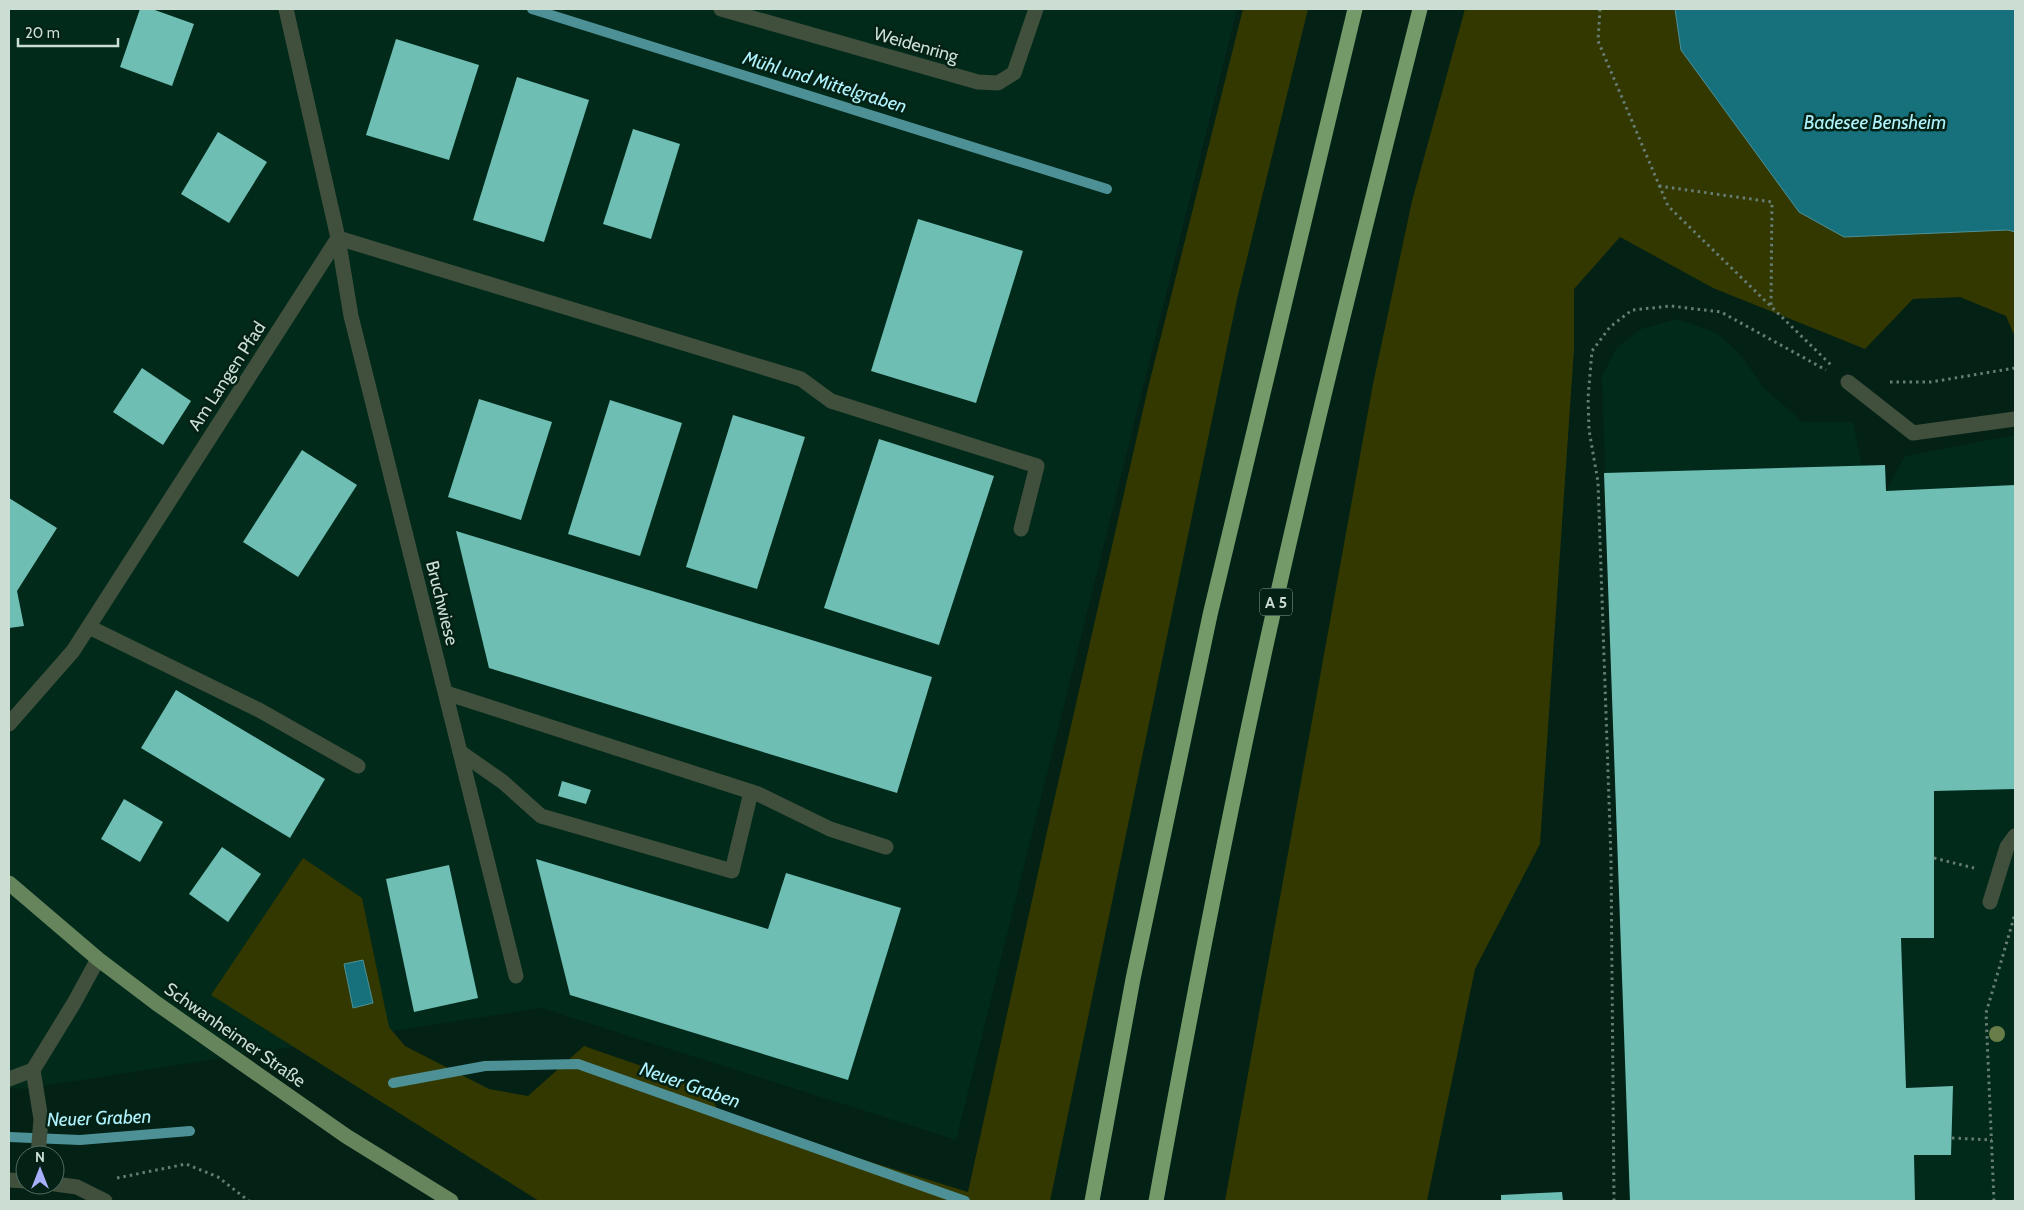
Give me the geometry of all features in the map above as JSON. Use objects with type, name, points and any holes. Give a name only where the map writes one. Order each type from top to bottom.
[{"type":"highway","points":[[1092,1201],[1133,979],[1210,615],[1355,9]]},
{"type":"highway","name":"A 5","points":[[1156,1201],[1194,989],[1267,641],[1336,342],[1420,9]]},
{"type":"main road","name":"Schwanheimer Straße","points":[[9,883],[98,959],[156,1003],[346,1136],[451,1201]]},
{"type":"street","points":[[286,9],[338,238],[802,379],[831,401],[1037,466],[1021,529]]},
{"type":"street","name":"Weidenring","points":[[721,9],[742,12],[978,82],[998,84],[1014,74],[1036,9]]},
{"type":"street","name":"Am Langen Pfad","points":[[9,724],[73,651],[338,238]]},
{"type":"street","name":"Bruchwiese","points":[[338,238],[351,316],[516,976]]},
{"type":"street","points":[[1848,382],[1913,433],[2015,419]]},
{"type":"street","points":[[89,627],[259,710],[358,766]]},
{"type":"street","points":[[446,693],[751,792],[830,829],[886,847]]},
{"type":"street","points":[[460,752],[503,782],[541,816],[732,871],[751,792]]},
{"type":"street","points":[[1990,902],[2007,847],[2015,836]]},
{"type":"street","points":[[9,1079],[33,1070],[74,1003],[98,959]]},
{"type":"street","points":[[33,1070],[40,1119],[39,1145]]},
{"type":"street","points":[[65,1185],[76,1187],[106,1201]]},
{"type":"path","points":[[1600,9],[1598,41],[1668,206],[1848,382]]},
{"type":"path","points":[[1659,186],[1772,202],[1771,307]]},
{"type":"path","points":[[1614,1201],[1611,859],[1598,482],[1589,430],[1588,398],[1592,351],[1610,327],[1632,310],[1671,306],[1721,312],[1848,382],[1930,382],[2015,368]]},
{"type":"path","points":[[1994,1201],[1986,1013],[2015,914]]},
{"type":"path","points":[[1952,1138],[1992,1140]]},
{"type":"path","points":[[76,1187],[186,1164],[218,1177],[249,1201]]},
{"type":"shaded area","points":[[9,9],[1237,9],[956,1140],[541,1008],[24,1089],[9,1088]]},
{"type":"shaded area","points":[[1243,9],[1308,9],[1237,299],[1050,1201],[539,1201],[211,995],[303,858],[362,898],[389,1027],[405,1046],[489,1089],[528,1096],[584,1046],[705,1088],[722,1116],[968,1192],[1050,818],[1148,388]]},
{"type":"shaded area","points":[[1465,9],[1675,9],[1681,50],[2008,230],[2015,232],[2015,337],[2006,316],[1960,297],[1913,299],[1865,349],[1713,288],[1620,237],[1574,289],[1574,349],[1540,844],[1475,969],[1427,1201],[1225,1201],[1373,384],[1412,201]]},
{"type":"shaded area","points":[[1677,319],[1717,333],[1740,354],[1763,387],[1803,422],[1853,422],[1862,466],[1886,490],[1905,456],[2015,435],[2015,1201],[1629,1201],[1602,376],[1617,347],[1641,329]]},
{"type":"water","name":"Badesee Bensheim","points":[[1675,9],[2015,9],[2015,232],[2008,230],[1844,237],[1799,212],[1681,50]]},
{"type":"water","points":[[363,960],[373,1003],[353,1008],[344,964]]},
{"type":"building","points":[[140,9],[152,9],[194,24],[172,86],[120,67]]},
{"type":"building","points":[[396,39],[479,65],[449,160],[366,135]]},
{"type":"building","points":[[517,77],[589,100],[544,242],[473,220]]},
{"type":"building","points":[[633,129],[680,144],[651,239],[603,224]]},
{"type":"building","points":[[218,132],[267,162],[229,223],[181,194]]},
{"type":"building","points":[[918,219],[1023,251],[976,403],[871,371]]},
{"type":"building","points":[[142,368],[191,401],[163,445],[113,412]]},
{"type":"building","points":[[479,399],[552,422],[521,520],[448,497]]},
{"type":"building","points":[[610,400],[682,423],[640,556],[568,534]]},
{"type":"building","points":[[733,415],[805,437],[757,589],[686,567]]},
{"type":"building","points":[[879,439],[994,476],[939,645],[824,608]]},
{"type":"building","points":[[302,450],[357,485],[298,577],[243,542]]},
{"type":"building","points":[[1885,465],[1886,491],[2015,485],[2015,789],[1934,791],[1934,938],[1901,938],[1906,1088],[1953,1086],[1951,1155],[1914,1155],[1915,1201],[1630,1201],[1604,473]]},
{"type":"building","points":[[9,498],[57,528],[17,591],[24,626],[9,628]]},
{"type":"building","points":[[456,531],[932,677],[897,793],[489,668]]},
{"type":"building","points":[[176,690],[325,779],[290,838],[141,748]]},
{"type":"building","points":[[562,781],[591,790],[586,804],[558,796]]},
{"type":"building","points":[[124,799],[163,822],[140,862],[101,839]]},
{"type":"building","points":[[222,847],[261,874],[228,922],[189,894]]},
{"type":"building","points":[[536,859],[768,929],[786,873],[901,908],[848,1080],[570,995]]},
{"type":"building","points":[[449,865],[478,998],[414,1012],[386,879]]},
{"type":"building","points":[[1562,1192],[1563,1201],[1501,1201],[1501,1195]]},
{"type":"waterway","name":"Mühl und Mittelgraben","points":[[532,9],[1107,189]]},
{"type":"waterway","name":"Neuer Graben","points":[[393,1083],[485,1066],[578,1064],[965,1201]]},
{"type":"waterway","name":"Neuer Graben","points":[[9,1137],[80,1140],[190,1131]]}]
